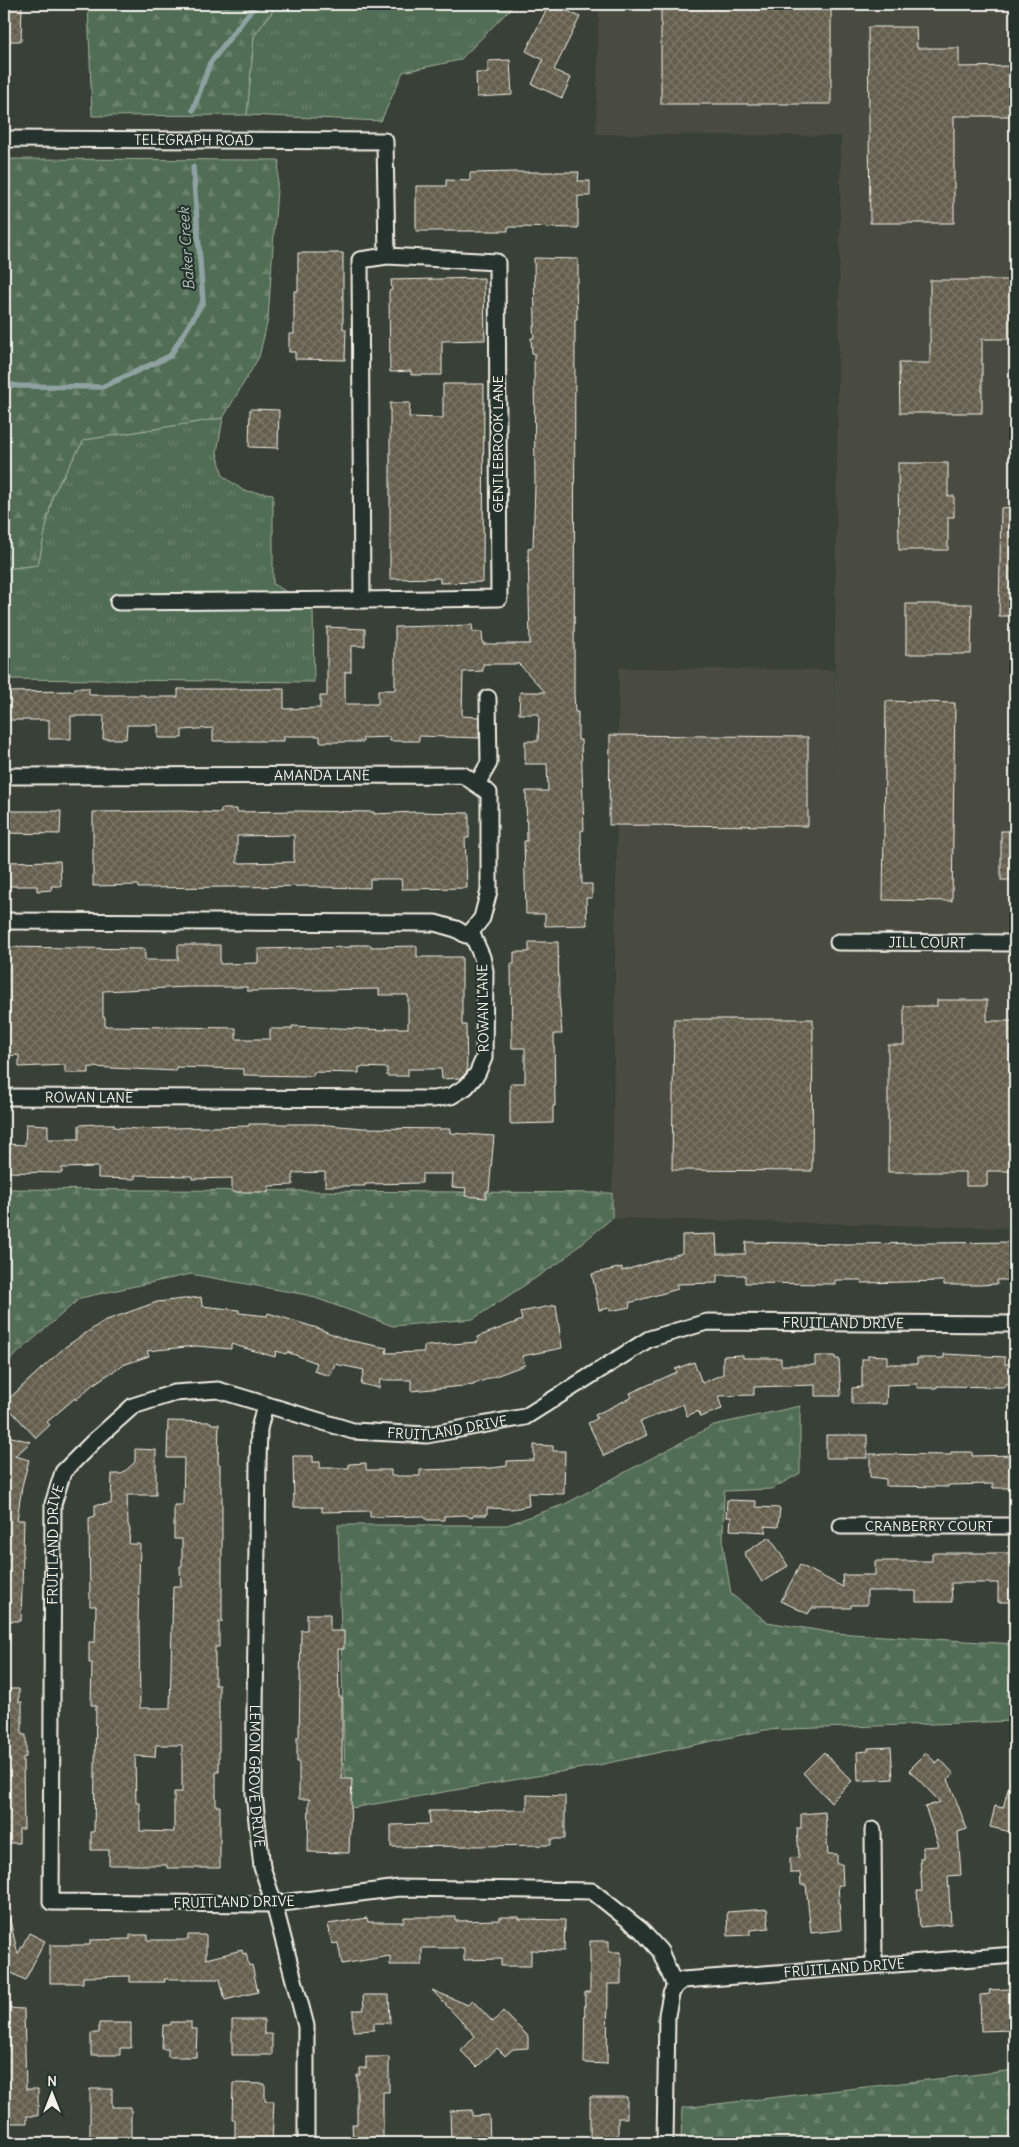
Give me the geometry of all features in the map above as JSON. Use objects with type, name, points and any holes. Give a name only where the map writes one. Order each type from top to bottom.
[{"type":"street","name":"TELEGRAPH ROAD","points":[[4,139],[385,141],[387,256]]},
{"type":"street","name":"GENTLEBROOK LANE","points":[[118,602],[362,600],[499,598],[497,262],[387,256],[360,260],[362,600]]},
{"type":"street","points":[[4,921],[436,923],[451,927],[466,935],[471,932],[482,918],[489,891],[489,793],[477,784],[489,763],[488,698]]},
{"type":"street","name":"AMANDA LANE","points":[[4,776],[463,775],[477,784]]},
{"type":"street","name":"ROWAN LANE","points":[[4,1097],[434,1099],[451,1096],[466,1087],[477,1074],[484,1058],[485,971],[482,957],[471,932]]},
{"type":"street","name":"JILL COURT","points":[[838,942],[1015,943]]},
{"type":"street","name":"FRUITLAND DRIVE","points":[[1015,1324],[707,1322],[649,1339],[525,1417],[427,1435],[353,1431],[218,1390],[174,1393],[133,1406],[63,1472],[53,1504],[51,1902],[274,1904],[399,1888],[592,1891],[641,1930],[660,1951],[675,1986],[682,1980],[689,1978],[1015,1955]]},
{"type":"street","name":"LEMON GROVE DRIVE","points":[[265,1405],[259,1429],[258,1461],[254,1794],[262,1867],[274,1904],[306,2026],[306,2143]]},
{"type":"street","name":"CRANBERRY COURT","points":[[841,1526],[1015,1526]]},
{"type":"street","points":[[873,1830],[874,1965]]},
{"type":"street","points":[[665,2143],[667,2015],[671,1994],[675,1986]]},
{"type":"shaded area","points":[[599,4],[1015,4],[1015,1228],[612,1218],[619,668],[834,670],[833,807],[841,136],[596,134]]},
{"type":"green space","points":[[88,4],[278,4],[254,36],[247,115],[92,116]]},
{"type":"green space","points":[[278,4],[515,4],[460,60],[403,72],[381,121],[247,115],[254,36]]},
{"type":"green space","points":[[4,159],[279,160],[268,319],[259,357],[223,418],[84,440],[53,494],[38,565],[4,569]]},
{"type":"green space","points":[[223,418],[217,452],[223,476],[244,491],[273,494],[273,584],[313,607],[314,682],[4,679],[4,569],[38,565],[53,494],[84,440]]},
{"type":"green space","points":[[4,1189],[612,1193],[612,1218],[560,1262],[473,1319],[393,1326],[307,1295],[191,1274],[80,1298],[4,1365]]},
{"type":"green space","points":[[800,1406],[800,1473],[772,1489],[724,1491],[723,1545],[731,1594],[767,1622],[835,1633],[1015,1644],[1015,1721],[765,1730],[594,1766],[346,1809],[338,1525],[507,1525],[565,1504],[714,1425]]},
{"type":"green space","points":[[1015,2070],[1015,2143],[681,2143],[682,2108]]},
{"type":"building","points":[[4,4],[22,4],[21,41],[4,41]]},
{"type":"building","points":[[549,4],[553,4],[580,17],[554,70],[571,78],[562,98],[532,84],[543,60],[526,51]]},
{"type":"building","points":[[661,4],[831,4],[831,104],[661,104]]},
{"type":"building","points":[[868,27],[916,27],[917,48],[959,48],[959,67],[1015,66],[1015,116],[954,116],[954,223],[870,223]]},
{"type":"building","points":[[510,60],[512,95],[477,97],[476,73],[488,73],[488,61]]},
{"type":"building","points":[[579,172],[578,181],[590,181],[590,196],[578,196],[578,228],[508,227],[508,231],[416,231],[416,186],[446,186],[446,180],[470,181],[470,173]]},
{"type":"building","points":[[298,253],[343,253],[343,329],[346,329],[345,360],[295,359],[295,352],[289,352],[289,334],[294,334],[294,291],[298,291]]},
{"type":"building","points":[[534,258],[578,259],[578,282],[576,282],[577,319],[575,319],[574,693],[575,712],[578,712],[578,740],[581,740],[584,830],[581,831],[582,884],[592,884],[592,898],[586,898],[587,925],[545,926],[545,914],[526,914],[524,841],[527,841],[526,791],[548,791],[547,764],[525,764],[525,741],[538,741],[539,714],[519,714],[520,692],[545,692],[519,664],[483,664],[483,671],[463,672],[462,716],[479,717],[479,738],[419,736],[419,741],[390,741],[390,737],[363,738],[363,742],[320,742],[320,736],[284,736],[284,741],[213,741],[213,728],[182,730],[182,738],[158,738],[158,725],[127,725],[126,739],[103,739],[104,716],[71,716],[71,739],[49,739],[49,720],[4,720],[4,692],[75,691],[75,688],[89,688],[89,695],[145,695],[145,697],[178,697],[178,689],[284,689],[284,709],[320,708],[320,696],[327,696],[327,627],[365,629],[365,646],[351,646],[351,672],[345,672],[345,704],[378,704],[378,690],[395,690],[395,627],[472,625],[473,632],[482,632],[483,644],[530,644],[528,548],[533,547],[535,485],[534,353],[532,353],[531,338],[534,338],[533,326],[535,326]]},
{"type":"building","points":[[484,278],[485,340],[442,341],[442,375],[411,375],[411,371],[390,372],[389,291],[392,290],[391,280]]},
{"type":"building","points":[[930,280],[1015,280],[1015,339],[982,339],[982,413],[900,413],[899,363],[930,363]]},
{"type":"building","points":[[443,384],[484,384],[483,582],[440,583],[440,578],[390,579],[390,403],[410,403],[409,417],[443,418]]},
{"type":"building","points":[[250,409],[279,410],[278,448],[249,447]]},
{"type":"building","points":[[898,463],[948,463],[948,496],[954,496],[954,517],[948,517],[948,550],[899,550]]},
{"type":"building","points":[[1015,507],[1015,616],[999,616],[1001,508]]},
{"type":"building","points":[[906,604],[972,604],[971,654],[906,654]]},
{"type":"building","points":[[886,701],[955,703],[952,901],[883,900]]},
{"type":"building","points":[[610,735],[808,737],[808,826],[609,825]]},
{"type":"building","points":[[221,809],[237,809],[237,812],[469,813],[469,838],[465,838],[467,888],[402,889],[401,879],[370,879],[370,888],[319,886],[138,888],[138,885],[93,886],[93,812],[181,811],[221,813]],"holes":[[[294,835],[294,862],[237,863],[237,836]]]},
{"type":"building","points":[[4,811],[61,811],[60,834],[4,833]]},
{"type":"building","points":[[1001,831],[1015,831],[1015,880],[1001,880]]},
{"type":"building","points":[[60,861],[61,886],[51,886],[52,890],[37,891],[37,886],[4,886],[4,862]]},
{"type":"building","points":[[529,942],[558,942],[562,1034],[554,1034],[555,1106],[553,1106],[553,1123],[510,1124],[511,1083],[525,1083],[525,1048],[512,1048],[511,964],[514,964],[514,952],[529,952]]},
{"type":"building","points":[[178,945],[220,945],[220,964],[258,963],[258,949],[351,947],[351,945],[371,945],[371,947],[417,946],[417,957],[462,957],[462,1025],[466,1025],[467,1072],[461,1078],[442,1079],[441,1069],[408,1069],[408,1076],[387,1076],[387,1068],[359,1067],[359,1073],[314,1072],[313,1076],[244,1075],[244,1069],[176,1067],[176,1071],[89,1067],[89,1073],[65,1073],[65,1065],[19,1067],[19,1055],[4,1056],[4,947],[145,949],[145,960],[178,960]],"holes":[[[188,987],[247,987],[247,991],[379,989],[379,995],[408,995],[408,1028],[386,1028],[386,1030],[292,1026],[292,1029],[270,1029],[270,1039],[236,1039],[236,1028],[105,1026],[103,991]]]},
{"type":"building","points":[[937,1000],[987,1000],[987,1021],[1015,1021],[1015,1171],[987,1171],[987,1186],[966,1186],[966,1172],[888,1172],[888,1045],[904,1045],[904,1006],[937,1006]]},
{"type":"building","points":[[674,1019],[813,1019],[812,1171],[672,1170]]},
{"type":"building","points":[[26,1124],[48,1125],[48,1139],[79,1139],[79,1125],[100,1124],[114,1124],[114,1127],[136,1129],[249,1126],[249,1124],[316,1124],[363,1128],[450,1129],[450,1133],[494,1136],[489,1191],[486,1191],[486,1198],[465,1196],[466,1188],[452,1187],[453,1174],[422,1174],[422,1183],[325,1186],[325,1172],[293,1173],[293,1185],[269,1186],[269,1192],[232,1192],[232,1178],[192,1179],[192,1176],[135,1175],[135,1179],[98,1178],[98,1167],[62,1168],[62,1173],[6,1172],[7,1144],[25,1145]]},
{"type":"building","points":[[716,1234],[717,1254],[745,1254],[746,1242],[846,1244],[1015,1242],[1015,1280],[997,1280],[997,1284],[980,1285],[944,1285],[944,1281],[862,1283],[862,1280],[835,1280],[835,1284],[745,1283],[745,1275],[717,1275],[717,1283],[676,1284],[678,1289],[629,1303],[630,1307],[610,1311],[610,1308],[599,1310],[592,1274],[622,1267],[622,1271],[682,1253],[682,1235]]},
{"type":"building","points":[[201,1297],[202,1306],[239,1310],[239,1313],[267,1316],[268,1313],[317,1328],[347,1340],[387,1348],[386,1353],[424,1352],[424,1346],[478,1342],[477,1337],[522,1320],[520,1312],[556,1305],[562,1348],[522,1356],[525,1365],[474,1385],[411,1391],[411,1380],[380,1380],[379,1388],[361,1384],[364,1370],[335,1364],[330,1376],[314,1371],[317,1363],[287,1352],[286,1354],[276,1351],[275,1357],[231,1344],[231,1349],[196,1346],[147,1351],[149,1356],[123,1365],[92,1385],[76,1400],[75,1398],[47,1422],[50,1425],[36,1438],[4,1403],[65,1347],[104,1321],[157,1302]]},
{"type":"building","points":[[944,1354],[1005,1357],[1005,1364],[1015,1364],[1015,1384],[1005,1384],[1005,1387],[937,1386],[937,1388],[917,1388],[917,1384],[887,1385],[886,1404],[852,1404],[852,1388],[862,1387],[862,1359],[868,1359],[868,1355],[887,1356],[887,1364],[917,1364],[917,1358],[944,1358]]},
{"type":"building","points":[[743,1355],[743,1358],[781,1358],[781,1365],[815,1365],[815,1356],[835,1356],[835,1359],[839,1359],[841,1396],[815,1396],[815,1385],[754,1387],[754,1395],[718,1396],[722,1409],[700,1417],[698,1411],[687,1416],[683,1404],[640,1422],[647,1435],[604,1456],[588,1423],[597,1419],[595,1415],[632,1397],[630,1393],[677,1372],[675,1369],[694,1362],[702,1383],[723,1374],[723,1356]]},
{"type":"building","points":[[168,1421],[211,1422],[211,1424],[219,1424],[218,1464],[220,1464],[220,1486],[222,1486],[222,1622],[219,1622],[219,1647],[215,1647],[215,1685],[219,1685],[219,1772],[216,1772],[216,1806],[220,1806],[220,1868],[167,1868],[167,1865],[109,1865],[109,1850],[91,1850],[91,1832],[94,1832],[96,1705],[91,1705],[92,1663],[89,1663],[89,1642],[95,1642],[96,1606],[90,1606],[89,1518],[95,1516],[95,1505],[111,1504],[112,1474],[122,1474],[135,1462],[135,1449],[156,1450],[156,1495],[127,1495],[130,1530],[129,1544],[140,1544],[138,1621],[140,1708],[170,1708],[173,1586],[181,1586],[180,1566],[182,1566],[182,1539],[174,1539],[174,1505],[183,1505],[184,1458],[167,1458]],"holes":[[[156,1745],[182,1745],[182,1792],[174,1792],[174,1832],[140,1831],[140,1803],[136,1803],[135,1756],[155,1757]]]},
{"type":"building","points":[[4,1435],[31,1442],[15,1456],[29,1460],[22,1486],[17,1520],[24,1520],[21,1621],[4,1621]]},
{"type":"building","points":[[826,1435],[867,1435],[867,1458],[826,1458]]},
{"type":"building","points":[[534,1445],[553,1446],[553,1451],[565,1451],[564,1494],[528,1493],[529,1506],[512,1509],[487,1508],[487,1515],[474,1515],[471,1518],[466,1515],[444,1516],[444,1520],[427,1520],[423,1516],[370,1517],[370,1511],[322,1512],[322,1507],[294,1507],[293,1456],[313,1456],[313,1462],[320,1462],[320,1468],[349,1468],[349,1464],[366,1463],[366,1470],[391,1470],[391,1476],[420,1476],[420,1470],[492,1468],[507,1466],[507,1461],[534,1460]]},
{"type":"building","points":[[951,1452],[972,1452],[972,1456],[1015,1455],[1015,1483],[1012,1483],[1012,1488],[993,1488],[993,1484],[948,1485],[948,1487],[886,1486],[886,1479],[870,1477],[870,1454],[951,1455]]},
{"type":"building","points":[[727,1500],[756,1501],[756,1507],[780,1508],[778,1527],[764,1526],[767,1532],[730,1530],[731,1517],[726,1517]]},
{"type":"building","points":[[770,1537],[788,1566],[762,1582],[744,1553]]},
{"type":"building","points":[[932,1553],[1015,1553],[1015,1602],[998,1602],[998,1583],[951,1583],[952,1602],[916,1602],[916,1591],[867,1591],[867,1605],[851,1605],[851,1608],[812,1608],[808,1614],[781,1601],[800,1565],[843,1587],[842,1575],[875,1575],[875,1561],[932,1561]]},
{"type":"building","points":[[307,1614],[330,1614],[330,1631],[344,1631],[344,1649],[338,1649],[339,1697],[342,1697],[342,1779],[352,1779],[349,1853],[308,1852],[309,1799],[299,1799],[299,1762],[297,1762],[301,1630],[307,1630]]},
{"type":"building","points":[[4,1689],[19,1689],[19,1702],[22,1702],[22,1735],[26,1735],[26,1757],[23,1758],[24,1829],[19,1829],[19,1843],[4,1843]]},
{"type":"building","points":[[891,1747],[893,1779],[858,1781],[857,1752],[868,1751],[868,1748]]},
{"type":"building","points":[[824,1752],[852,1781],[831,1802],[803,1773]]},
{"type":"building","points":[[926,1753],[936,1763],[940,1759],[954,1774],[948,1779],[967,1829],[958,1832],[961,1875],[948,1876],[951,1924],[920,1927],[917,1891],[922,1891],[920,1858],[923,1858],[923,1847],[939,1846],[925,1807],[940,1802],[909,1770]]},
{"type":"building","points":[[1010,1782],[1015,1782],[1015,1833],[990,1827],[995,1806],[1003,1808]]},
{"type":"building","points":[[527,1795],[565,1796],[565,1839],[551,1839],[551,1845],[391,1847],[391,1825],[430,1824],[429,1811],[527,1810]]},
{"type":"building","points":[[825,1812],[828,1854],[837,1854],[837,1864],[842,1864],[843,1885],[838,1885],[841,1930],[811,1933],[806,1885],[801,1885],[800,1873],[790,1873],[790,1858],[799,1857],[797,1828],[801,1828],[801,1814]]},
{"type":"building","points":[[767,1909],[769,1928],[750,1930],[750,1935],[728,1936],[727,1912]]},
{"type":"building","points":[[9,1917],[18,1954],[29,1933],[45,1941],[25,1980],[4,1969],[4,1918]]},
{"type":"building","points":[[404,1917],[455,1917],[455,1921],[500,1920],[500,1917],[565,1920],[564,1951],[531,1950],[531,1966],[501,1966],[501,1959],[464,1960],[464,1948],[422,1948],[422,1965],[390,1965],[390,1956],[342,1964],[338,1943],[332,1944],[328,1924],[367,1918],[368,1922],[404,1922]]},
{"type":"building","points":[[130,1935],[148,1935],[148,1940],[188,1940],[188,1935],[206,1935],[206,1959],[242,1950],[243,1954],[246,1953],[249,1966],[252,1965],[258,1992],[225,2000],[220,1979],[164,1979],[165,1982],[130,1982],[130,1976],[83,1977],[83,1983],[50,1983],[50,1945],[90,1945],[90,1940],[130,1939]]},
{"type":"building","points":[[590,1941],[609,1941],[609,1952],[621,1952],[621,1984],[608,1984],[607,2064],[584,2063],[585,1992],[590,1992]]},
{"type":"building","points":[[1010,1989],[1011,2030],[981,2031],[980,1995],[990,1994],[989,1990]]},
{"type":"building","points":[[432,1990],[468,2005],[473,2001],[493,2022],[503,2011],[528,2036],[528,2048],[513,2049],[505,2056],[497,2048],[477,2067],[461,2051],[475,2036]]},
{"type":"building","points":[[363,1995],[389,1995],[390,2023],[374,2023],[374,2030],[353,2031],[353,2010],[364,2010]]},
{"type":"building","points":[[4,2008],[24,2009],[26,2089],[38,2089],[38,2116],[27,2116],[27,2123],[4,2123]]},
{"type":"building","points":[[232,2020],[264,2020],[264,2034],[272,2034],[272,2055],[232,2055]]},
{"type":"building","points":[[171,2022],[191,2022],[191,2029],[197,2029],[196,2057],[168,2057],[168,2049],[162,2049],[163,2025],[171,2025]]},
{"type":"building","points":[[99,2023],[131,2023],[131,2048],[120,2048],[120,2055],[91,2055],[91,2033],[99,2033]]},
{"type":"building","points":[[366,2057],[389,2057],[389,2092],[383,2092],[383,2143],[353,2143],[352,2124],[357,2124],[357,2075],[360,2075],[360,2068],[366,2068]]},
{"type":"building","points":[[233,2083],[265,2084],[265,2101],[274,2101],[272,2143],[235,2143],[235,2120],[232,2120]]},
{"type":"building","points":[[90,2089],[112,2089],[112,2107],[131,2107],[131,2142],[90,2142]]},
{"type":"building","points":[[590,2097],[627,2097],[627,2118],[618,2118],[618,2143],[590,2143]]},
{"type":"building","points":[[472,2110],[472,2116],[489,2115],[490,2143],[451,2143],[450,2111]]},
{"type":"waterway","name":"Baker Creek","points":[[193,110],[210,63],[256,4]]},
{"type":"waterway","name":"Baker Creek","points":[[4,384],[18,386],[102,387],[170,356],[203,302],[193,167]]}]
